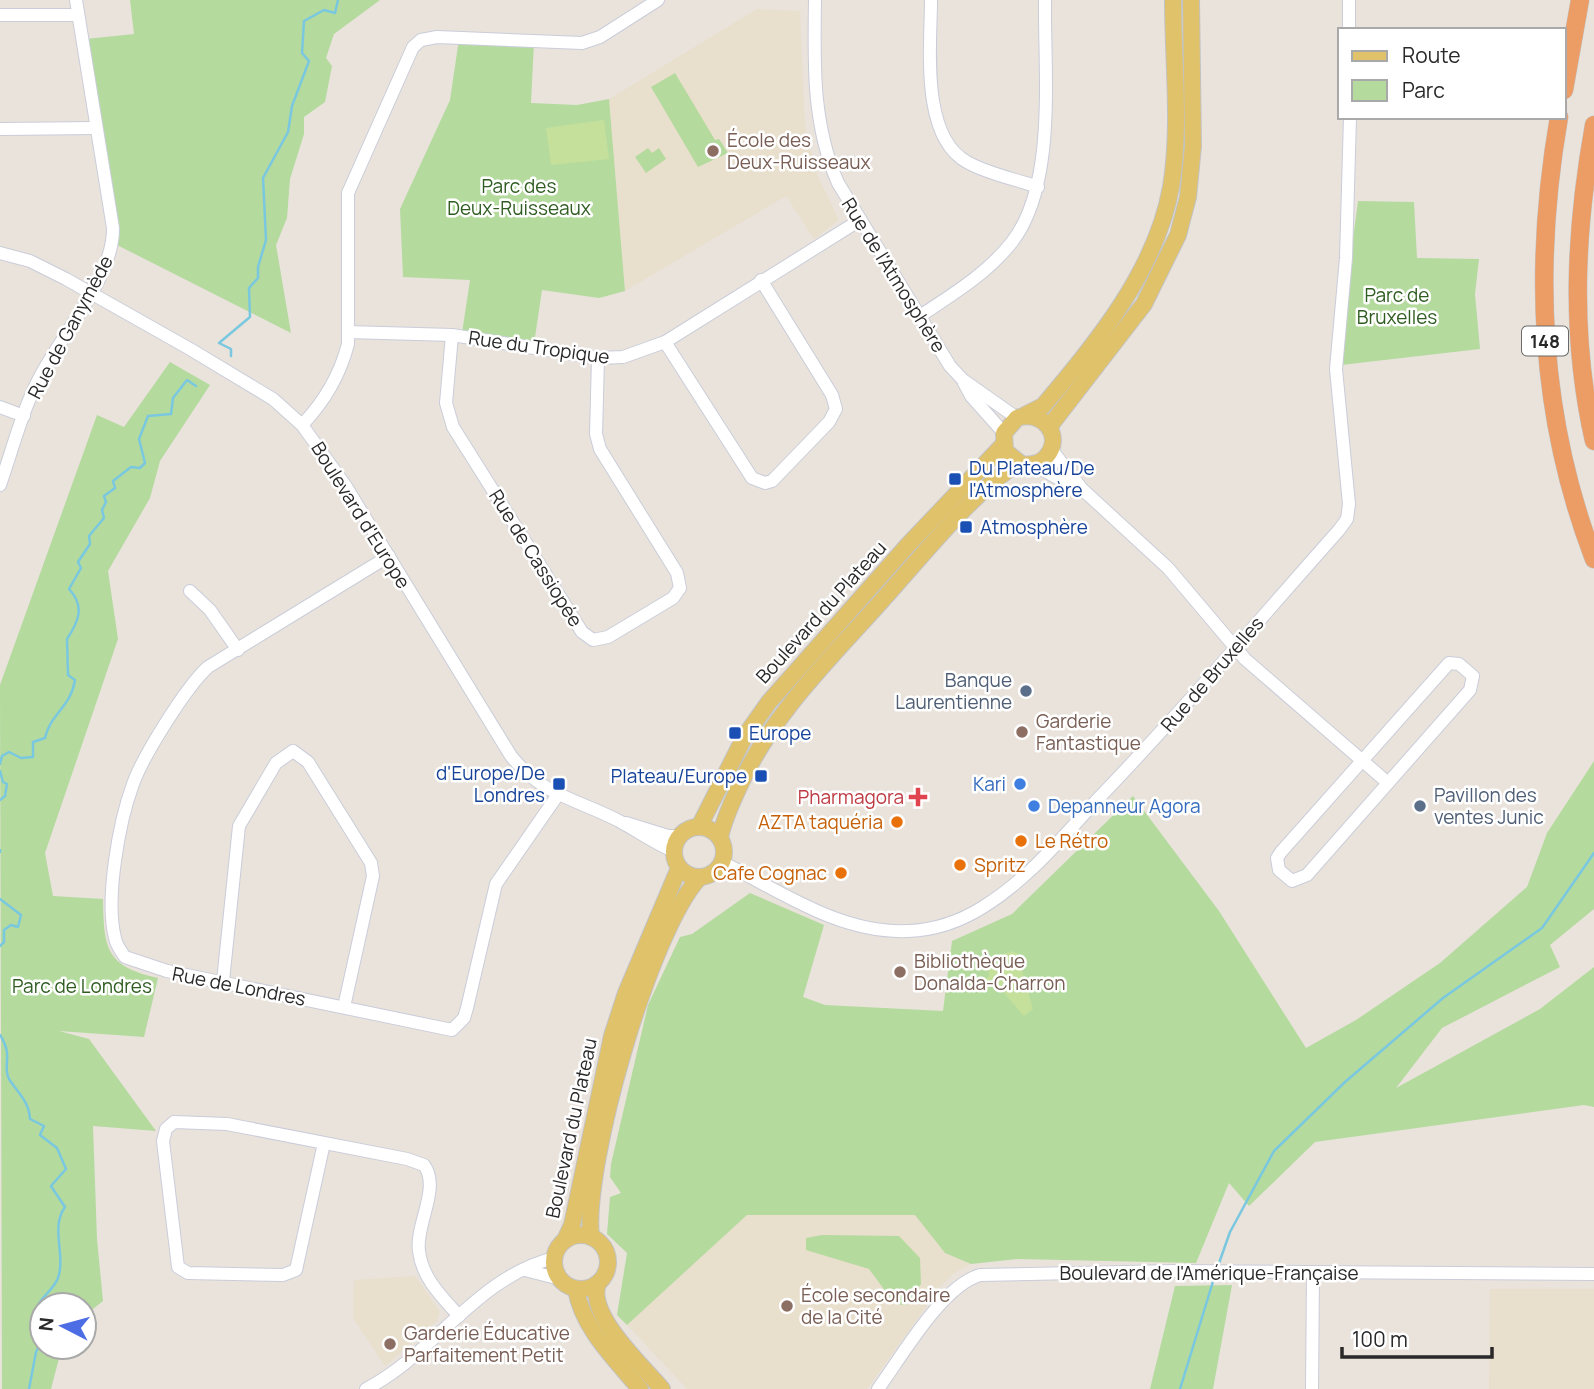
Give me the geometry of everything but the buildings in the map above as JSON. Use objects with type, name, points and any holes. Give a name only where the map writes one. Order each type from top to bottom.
[{"type":"highway","points":[[1566,79],[1580,0]]},
{"type":"highway","name":"148","points":[[1559,119],[1544,225],[1544,331],[1554,416],[1565,473],[1594,559]]},
{"type":"highway","name":"148","points":[[1594,125],[1581,212],[1577,309],[1580,363],[1594,441]]},
{"type":"main road","points":[[1021,416],[1041,419],[1049,427],[1053,438],[1051,449],[1044,460],[1026,465],[1008,455],[1004,439],[1021,416],[1043,406],[1123,302],[1148,258],[1162,223],[1171,187],[1174,149],[1172,0]]},
{"type":"main road","points":[[1049,427],[1144,304],[1178,236],[1188,197],[1193,146],[1191,0]]},
{"type":"main road","name":"Boulevard du Plateau","points":[[699,827],[740,744],[769,702],[907,546],[987,466],[1004,439]]},
{"type":"main road","name":"Boulevard du Plateau","points":[[720,838],[726,814],[749,764],[786,708],[951,523],[1008,469],[1026,465]]},
{"type":"main road","points":[[699,827],[714,832],[720,838],[724,854],[722,862],[713,873],[699,878],[679,869],[673,851],[680,836],[699,827]]},
{"type":"main road","name":"Boulevard du Plateau","points":[[565,1240],[572,1225],[612,1036],[626,993],[679,869]]},
{"type":"main road","name":"Boulevard du Plateau","points":[[591,1237],[592,1185],[627,1036],[684,898],[699,878]]},
{"type":"main road","points":[[576,1289],[598,1283],[603,1278],[608,1262],[604,1247],[591,1237],[582,1235],[565,1240],[554,1258],[560,1279],[576,1289],[583,1313],[598,1338],[640,1389]]},
{"type":"main road","points":[[598,1283],[595,1297],[603,1317],[663,1389]]},
{"type":"street","name":"Rue de Ganymède","points":[[0,485],[41,374],[89,293],[108,256],[113,237],[76,0]]},
{"type":"street","points":[[302,425],[331,388],[345,354],[348,331],[348,192],[413,47],[421,40],[437,37],[582,43],[600,37],[657,0]]},
{"type":"street","name":"Rue de l'Atmosphère","points":[[815,0],[815,91],[818,120],[831,168],[950,366],[963,380],[1021,416]]},
{"type":"street","points":[[931,0],[931,92],[934,118],[953,149],[967,163],[1038,187]]},
{"type":"street","points":[[920,316],[971,282],[998,258],[1020,231],[1038,187],[1043,148],[1045,0]]},
{"type":"street","points":[[1349,0],[1349,28]]},
{"type":"street","points":[[0,15],[78,15]]},
{"type":"street","name":"Rue de Bruxelles","points":[[722,862],[822,914],[852,925],[907,931],[931,929],[985,906],[1011,887],[1051,850],[1176,717],[1233,647],[1339,530],[1349,511],[1349,486],[1338,404],[1336,358],[1346,258],[1350,119]]},
{"type":"street","points":[[0,129],[95,128]]},
{"type":"street","name":"Rue du Tropique","points":[[348,331],[452,335],[598,358],[623,357],[665,342],[860,220]]},
{"type":"street","name":"Boulevard d'Europe","points":[[0,253],[30,261],[89,293],[260,391],[302,425],[345,485],[511,756],[529,777],[558,796],[622,823],[673,851]]},
{"type":"street","points":[[665,342],[752,478],[765,483],[778,477],[830,422],[836,409],[832,395],[761,280]]},
{"type":"street","name":"Rue de Cassiopée","points":[[452,335],[447,384],[449,418],[582,632],[593,640],[608,637],[673,598],[677,594],[680,580],[600,449],[596,434],[598,358]]},
{"type":"street","name":"Rue de l'Atmosphère","points":[[963,380],[971,396],[1004,439]]},
{"type":"street","points":[[0,407],[24,416]]},
{"type":"street","points":[[1051,449],[1082,489],[1158,558],[1233,647],[1388,783]]},
{"type":"street","points":[[1026,465],[1048,470],[1071,486],[1082,489]]},
{"type":"street","name":"Rue de Londres","points":[[389,556],[208,667],[195,680],[141,766],[129,797],[114,888],[114,935],[125,957],[167,971],[452,1030],[464,1018],[496,884],[558,796]]},
{"type":"street","points":[[190,591],[210,610],[238,650]]},
{"type":"street","points":[[1449,663],[1459,664],[1473,676],[1470,690],[1307,875],[1292,881],[1279,870],[1277,858],[1361,760],[1443,667],[1449,663]]},
{"type":"street","points":[[223,981],[239,826],[276,763],[293,751],[308,762],[371,863],[373,876],[344,1007]]},
{"type":"street","name":"Boulevard d'Europe","points":[[622,823],[641,825],[668,836],[680,836]]},
{"type":"street","points":[[324,1143],[296,1270],[283,1275],[195,1274],[178,1267],[163,1141],[170,1125],[182,1121],[227,1124],[408,1159],[424,1165],[430,1177],[418,1243],[421,1261],[437,1292],[459,1316]]},
{"type":"street","points":[[366,1389],[390,1376],[500,1282],[537,1262],[554,1258]]},
{"type":"street","points":[[525,1270],[560,1279]]},
{"type":"street","name":"Boulevard de l'Amérique-Française","points":[[878,1389],[945,1297],[963,1282],[980,1275],[1086,1272],[1594,1274]]},
{"type":"street","points":[[1312,1389],[1313,1273]]},
{"type":"shaded area","name":"École des Deux-Ruisseaux","points":[[757,9],[800,11],[805,126],[818,177],[839,220],[814,239],[786,196],[625,291],[609,99]]},
{"type":"shaded area","name":"École secondaire de la Cité","points":[[747,1215],[916,1215],[945,1253],[971,1264],[953,1274],[940,1287],[867,1389],[687,1389],[627,1325]]},
{"type":"shaded area","name":"Garderie Éducative Parfaitement Petit","points":[[415,1276],[440,1312],[437,1321],[385,1366],[353,1318],[354,1280]]},
{"type":"shaded area","points":[[1490,1289],[1594,1289],[1594,1389],[1489,1389]]},
{"type":"green space","points":[[130,0],[380,0],[334,34],[326,58],[332,66],[325,102],[304,117],[304,134],[290,179],[287,218],[276,245],[291,333],[117,245],[86,39],[134,34]]},
{"type":"green space","name":"Parc des Deux-Ruisseaux","points":[[459,39],[534,42],[531,103],[577,105],[609,99],[625,291],[599,298],[542,290],[534,344],[462,333],[470,280],[403,277],[400,209],[450,100]]},
{"type":"green space","points":[[675,73],[715,140],[719,139],[728,153],[698,167],[651,87]]},
{"type":"green space","points":[[604,120],[609,159],[551,165],[546,128]]},
{"type":"green space","points":[[648,148],[652,153],[659,148],[666,159],[646,173],[635,157]]},
{"type":"green space","name":"Parc de Bruxelles","points":[[1358,201],[1414,202],[1417,258],[1479,259],[1475,294],[1480,349],[1341,365],[1343,316]]},
{"type":"green space","name":"Parc de Londres","points":[[170,362],[210,385],[160,461],[150,498],[108,571],[118,639],[45,853],[53,896],[103,899],[105,930],[111,952],[127,967],[158,978],[144,1037],[59,1031],[89,1039],[156,1131],[93,1126],[97,1239],[103,1301],[98,1305],[98,1291],[28,1291],[28,1361],[58,1361],[51,1389],[2,1389],[0,685],[97,415],[124,427]]},
{"type":"green space","points":[[1594,761],[1594,909],[1550,945],[1560,967],[1442,1028],[1396,1088],[1540,1009],[1594,967],[1594,1107],[1584,1105],[1315,1142],[1249,1206],[1229,1183],[1196,1263],[1017,1259],[971,1264],[945,1253],[915,1215],[747,1215],[627,1325],[617,1315],[627,1253],[607,1234],[610,1197],[621,1193],[610,1177],[611,1164],[648,1005],[680,937],[692,934],[750,893],[824,925],[803,997],[825,1005],[943,1011],[952,941],[1012,914],[1133,796],[1219,911],[1306,1048],[1356,1020],[1440,963],[1527,887],[1547,833]]},
{"type":"green space","points":[[1012,951],[1017,953],[1033,1009],[1024,1016],[997,985],[991,987],[985,980],[989,976],[989,964],[998,971],[1005,964],[1003,955]]},
{"type":"green space","points":[[822,1235],[899,1236],[920,1258],[921,1284],[906,1305],[895,1304],[869,1269],[806,1250],[806,1238]]},
{"type":"green space","points":[[1232,1285],[1213,1389],[1150,1389],[1175,1286]]},
{"type":"waterway","points":[[231,356],[231,349],[219,343],[250,317],[249,288],[258,278],[258,267],[266,240],[263,178],[288,132],[292,106],[309,61],[302,53],[304,21],[324,10],[335,13],[338,0]]},
{"type":"waterway","points":[[0,764],[2,756],[9,752],[21,758],[33,757],[33,742],[45,738],[51,723],[73,689],[75,680],[68,675],[67,639],[75,626],[79,608],[69,589],[81,568],[78,562],[90,544],[89,536],[104,518],[104,496],[115,488],[113,481],[131,467],[140,468],[145,463],[139,439],[148,416],[171,414],[173,398],[187,380],[196,386]]},
{"type":"waterway","points":[[0,771],[3,782],[7,784],[5,796],[0,800]]},
{"type":"waterway","points":[[1218,1266],[1230,1232],[1274,1151],[1345,1082],[1443,998],[1542,928],[1594,853]]},
{"type":"waterway","points":[[0,899],[21,915],[18,927],[11,925],[4,930],[4,942],[0,946]]},
{"type":"waterway","points":[[0,1035],[6,1049],[9,1079],[25,1102],[30,1119],[44,1126],[40,1135],[57,1148],[66,1169],[51,1186],[65,1207],[58,1232],[60,1269],[58,1278],[49,1291]]},
{"type":"waterway","points":[[1180,1389],[1215,1275]]},
{"type":"waterway","points":[[29,1389],[34,1361]]},
{"type":"place","name":"École des Deux-Ruisseaux","points":[[713,151]]},
{"type":"place","name":"Du Plateau/De l'Atmosphère","points":[[955,479]]},
{"type":"place","name":"Atmosphère","points":[[966,527]]},
{"type":"place","name":"Banque Laurentienne","points":[[1026,691]]},
{"type":"place","name":"Garderie Fantastique","points":[[1022,732]]},
{"type":"place","name":"Europe","points":[[735,733]]},
{"type":"place","name":"Plateau/Europe","points":[[761,776]]},
{"type":"place","name":"d'Europe/De Londres","points":[[559,784]]},
{"type":"place","name":"Kari","points":[[1020,784]]},
{"type":"place","name":"Pharmagora","points":[[918,797]]},
{"type":"place","name":"Depanneur Agora","points":[[1034,806]]},
{"type":"place","name":"Pavillon des ventes Junic","points":[[1420,806]]},
{"type":"place","name":"AZTA taquéria","points":[[897,822]]},
{"type":"place","name":"Le Rétro","points":[[1021,841]]},
{"type":"place","name":"Spritz","points":[[960,865]]},
{"type":"place","name":"Cafe Cognac","points":[[841,873]]},
{"type":"place","name":"Bibliothèque Donalda-Charron","points":[[900,972]]},
{"type":"place","name":"École secondaire de la Cité","points":[[787,1306]]},
{"type":"place","name":"Garderie Éducative Parfaitement Petit","points":[[390,1344]]}]
